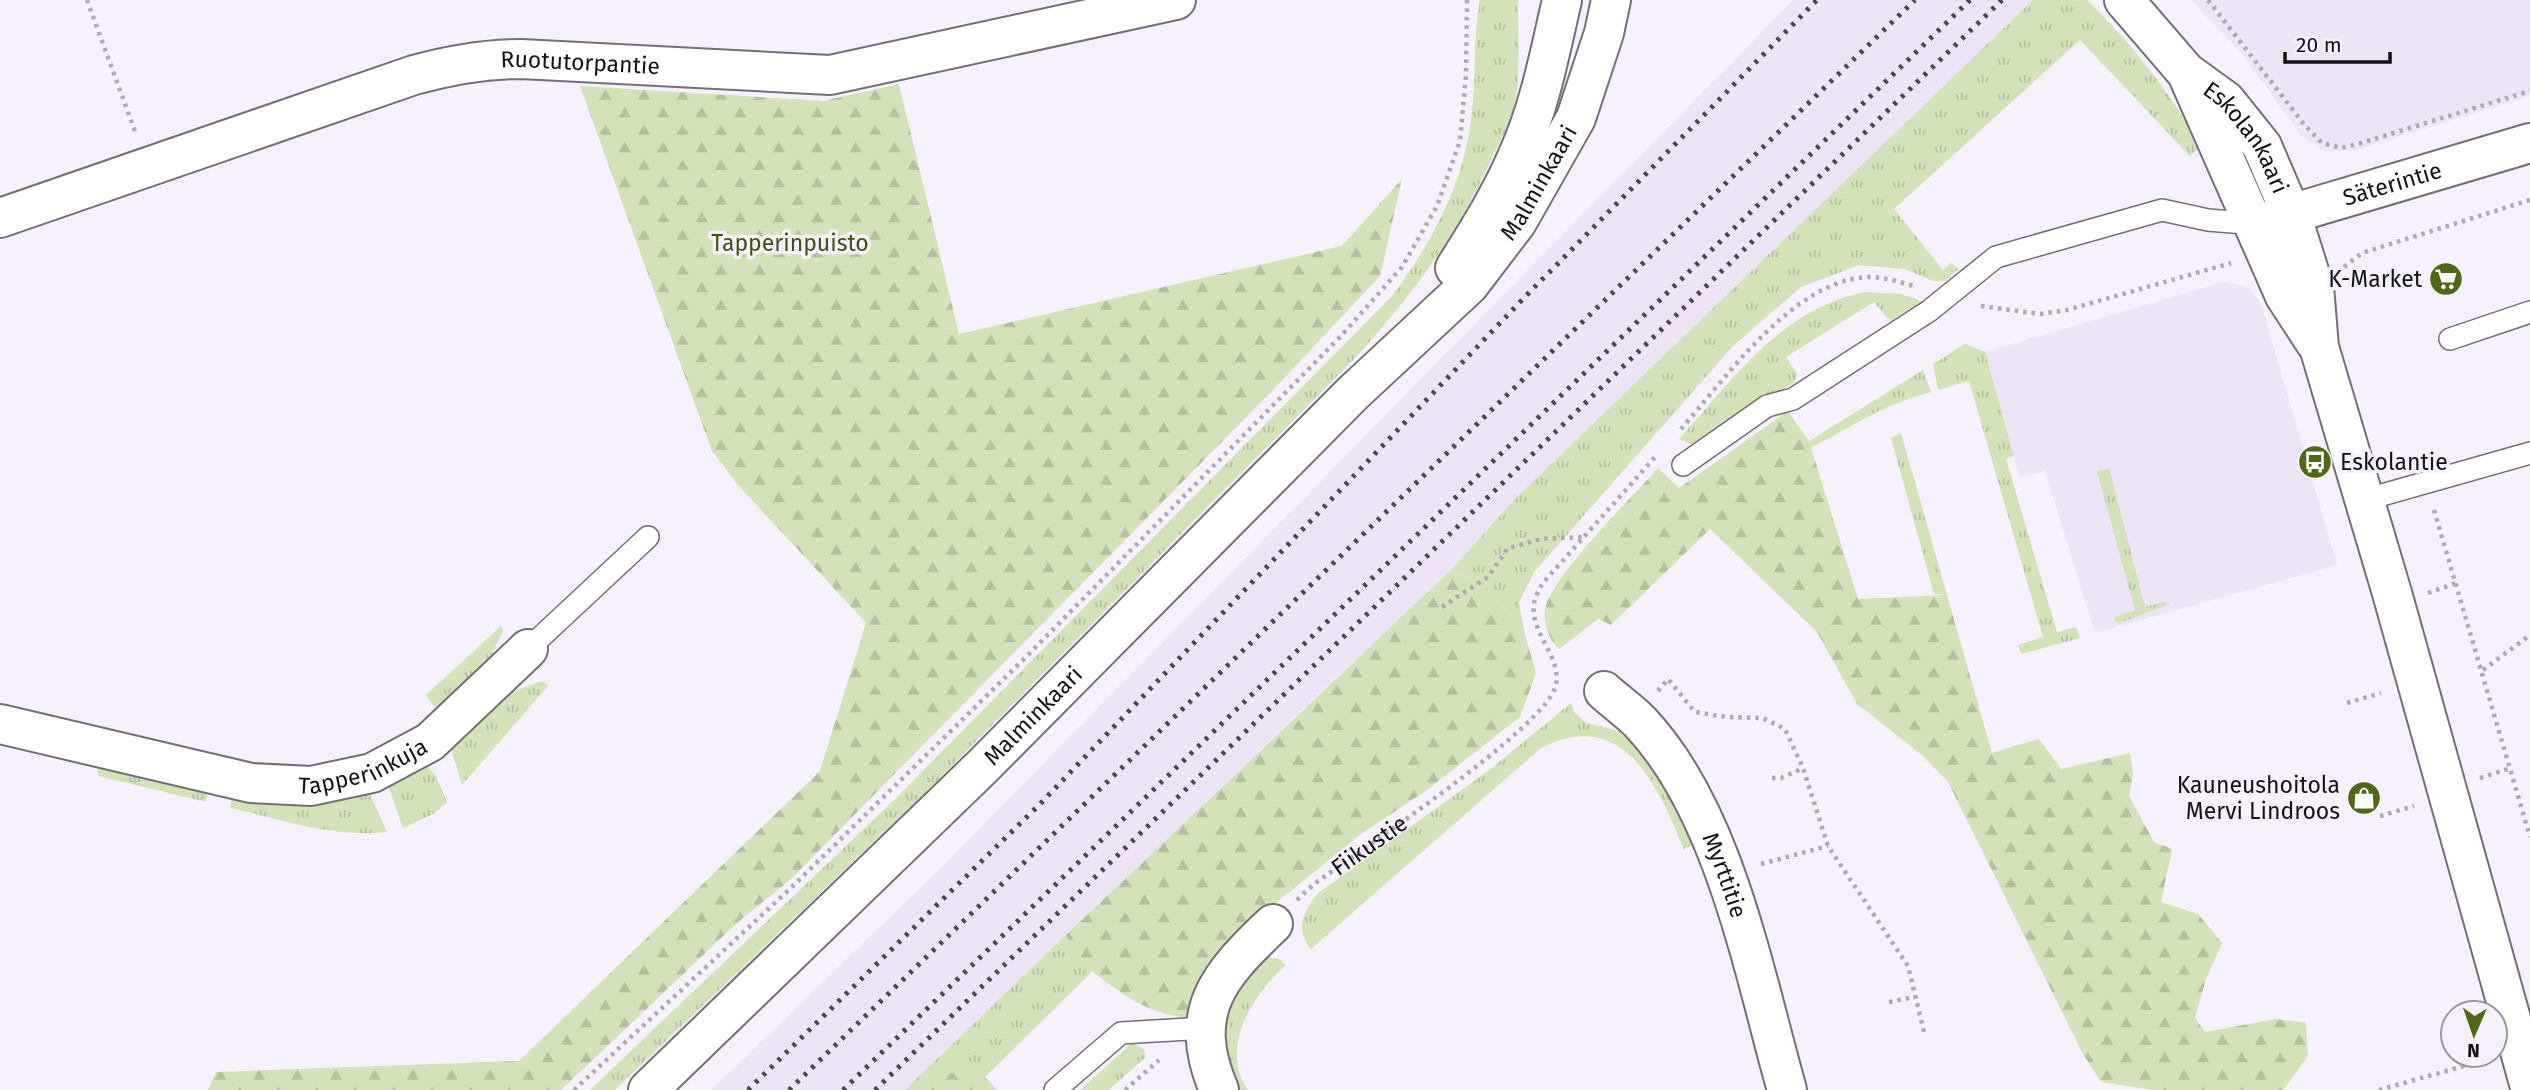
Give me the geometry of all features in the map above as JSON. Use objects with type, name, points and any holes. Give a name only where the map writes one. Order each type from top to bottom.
[{"type":"street","name":"Ruotutorpantie","points":[[0,218],[414,75],[487,59],[830,75],[1176,0]]},
{"type":"street","name":"Malminkaari","points":[[1413,335],[1489,214],[1518,156],[1542,83],[1562,0]]},
{"type":"street","name":"Malminkaari","points":[[648,1090],[982,767],[1413,335],[1469,285],[1517,222],[1548,172],[1576,118],[1604,33],[1611,0]]},
{"type":"street","name":"Eskolankaari","points":[[2124,0],[2186,72],[2225,101],[2262,146],[2274,219]]},
{"type":"street","name":"Säterintie","points":[[2274,219],[2530,143]]},
{"type":"street","points":[[2274,219],[2314,287],[2319,347],[2530,1087]]},
{"type":"street","points":[[2274,219],[2285,296],[2319,347]]},
{"type":"street","name":"Tapperinkuja","points":[[0,724],[251,783],[311,786],[372,773],[430,742],[528,649]]},
{"type":"street","name":"Myrttitie","points":[[1604,691],[1640,723],[1666,756],[1715,847],[1735,904],[1787,1090]]},
{"type":"street","points":[[1219,1090],[1206,1051],[1206,1028],[1211,1002],[1220,980],[1235,960],[1273,924]]},
{"type":"lane","points":[[1683,465],[1767,406],[1793,398],[1929,311],[1996,257],[2162,211],[2208,220],[2274,219]]},
{"type":"lane","points":[[2450,339],[2530,312]]},
{"type":"lane","points":[[2364,500],[2530,453]]},
{"type":"lane","name":"Tapperinkuja","points":[[528,649],[648,537]]},
{"type":"lane","points":[[1055,1090],[1121,1033],[1206,1028]]},
{"type":"path","points":[[87,0],[147,168]]},
{"type":"path","points":[[573,1090],[794,885],[1015,668],[1342,335],[1402,267],[1437,206],[1460,141],[1466,75],[1467,0]]},
{"type":"path","points":[[2208,0],[2303,123],[2322,143],[2342,148],[2530,91]]},
{"type":"path","points":[[2314,287],[2333,280],[2346,264],[2362,253],[2530,200]]},
{"type":"path","points":[[2425,482],[2483,670],[2530,837]]},
{"type":"path","points":[[1442,607],[1488,577],[1508,548],[1541,539],[1584,537]]},
{"type":"path","points":[[2421,596],[2456,583]]},
{"type":"path","points":[[2483,670],[2530,635]]},
{"type":"path","points":[[1651,698],[1668,679],[1695,712],[1726,718],[1763,718],[1785,729],[1803,768],[1828,846],[1908,966],[1924,1032]]},
{"type":"path","name":"Fiikustie","points":[[1273,924],[1314,884],[1475,768],[1542,711],[1552,697],[1556,682]]},
{"type":"path","points":[[2347,703],[2382,693]]},
{"type":"path","points":[[1772,778],[1781,778],[1803,768]]},
{"type":"path","points":[[2472,781],[2511,768]]},
{"type":"path","points":[[2380,816],[2414,806]]},
{"type":"path","points":[[1758,865],[1828,846]]},
{"type":"path","points":[[1889,1002],[1915,998]]},
{"type":"path","points":[[2379,1090],[2454,1069]]},
{"type":"shaded area","points":[[1793,0],[2033,0],[1520,495],[1501,519],[1421,602],[1334,679],[905,1090],[711,1090],[938,871]]},
{"type":"shaded area","points":[[2191,0],[2530,0],[2530,96],[2353,151],[2324,151],[2301,135],[2239,50]]},
{"type":"shaded area","points":[[2223,282],[2247,286],[2261,304],[2337,565],[2095,633],[2045,471],[2020,478],[1985,352]]},
{"type":"green space","points":[[1480,0],[1518,0],[1517,90],[1513,108],[1499,143],[1463,214],[1432,263],[1397,310],[1357,356],[937,781],[615,1090],[590,1090],[894,800],[1392,296],[1421,254],[1445,210],[1462,163],[1472,112]]},
{"type":"green space","points":[[2033,0],[2087,0],[2149,69],[2202,145],[2190,156],[2080,40],[1894,209],[1943,270],[1951,263],[1959,269],[1945,281],[1933,281],[1905,269],[1859,265],[1801,287],[1733,346],[1535,571],[1519,602],[1525,635],[1491,592],[1452,569],[1519,495]]},
{"type":"green space","name":"Tapperinpuisto","points":[[899,84],[959,334],[1342,246],[1402,179],[1380,276],[1274,389],[791,879],[737,923],[561,1090],[208,1090],[216,1072],[519,1061],[820,771],[866,623],[738,485],[712,451],[580,86],[823,101]]},
{"type":"green space","points":[[1866,292],[1901,294],[1922,301],[1890,321],[1874,302],[1786,357],[1797,374],[1795,382],[1691,444],[1679,439],[1740,370],[1784,330],[1809,313],[1836,300]]},
{"type":"green space","points":[[1965,344],[1985,352],[2014,456],[2006,459],[2057,632],[2076,627],[2080,638],[2021,654],[2018,645],[2043,637],[1969,381],[1938,390],[1933,364]]},
{"type":"green space","points":[[1923,370],[1931,392],[1883,410],[1810,448],[1809,441]]},
{"type":"green space","points":[[1788,411],[1809,441],[1858,599],[1947,595],[1992,753],[2039,739],[2061,769],[2130,753],[2133,773],[2129,796],[2154,842],[2172,849],[2161,902],[2198,914],[2222,943],[2206,979],[2195,1018],[2205,1032],[2275,1019],[2306,1023],[2308,1056],[2283,1090],[2154,1090],[2101,1082],[2083,1054],[1948,782],[1922,755],[1857,704],[1817,632],[1710,529],[1611,625],[1598,619],[1559,649],[1552,641],[1546,626],[1545,610],[1561,578],[1658,468],[1679,488]]},
{"type":"green space","points":[[1901,433],[1947,595],[1934,594],[1891,438]]},
{"type":"green space","points":[[2109,468],[2145,607],[2163,602],[2170,604],[2120,623],[2114,621],[2115,617],[2135,610],[2097,471]]},
{"type":"green space","points":[[1452,569],[1491,592],[1525,635],[1536,673],[1520,717],[1427,790],[1361,834],[1240,932],[1199,979],[1189,1018],[1160,1012],[1136,1002],[1088,968],[1066,935]]},
{"type":"green space","points":[[501,626],[503,631],[485,669],[439,713],[426,695]]},
{"type":"green space","points":[[542,681],[548,686],[462,785],[449,742],[505,694]]},
{"type":"green space","points":[[1571,703],[1574,712],[1586,723],[1623,732],[1640,743],[1696,843],[1684,849],[1662,800],[1634,759],[1616,745],[1595,737],[1570,738],[1541,748],[1311,949],[1302,927],[1308,907],[1317,894],[1488,771]]},
{"type":"green space","points":[[100,764],[203,788],[207,795],[206,802],[98,776],[97,768]]},
{"type":"green space","points":[[425,764],[436,776],[447,802],[433,814],[403,828],[387,782]]},
{"type":"green space","points":[[368,790],[387,832],[328,830],[230,808],[232,797]]},
{"type":"green space","points":[[1066,935],[1092,972],[985,1077],[940,1071],[935,1061]]},
{"type":"green space","points":[[1265,957],[1280,959],[1286,965],[1262,990],[1244,1022],[1238,1039],[1237,1056],[1240,1073],[1248,1090],[1236,1090],[1222,1043],[1230,996]]},
{"type":"green space","points":[[1132,1043],[1144,1049],[1146,1057],[1109,1090],[1080,1090]]},
{"type":"green space","points":[[935,1061],[941,1071],[985,1077],[997,1090],[905,1090]]},
{"type":"railway","points":[[748,1090],[1040,804],[1522,300],[1817,0]]},
{"type":"railway","points":[[789,1090],[1915,0]]},
{"type":"railway","points":[[843,1090],[1970,0]]},
{"type":"railway","points":[[875,1090],[2002,0]]},
{"type":"place","name":"K-Market","points":[[2446,279]]},
{"type":"place","name":"Eskolantie","points":[[2315,462]]},
{"type":"place","name":"Kauneushoitola Mervi Lindroos","points":[[2364,798]]}]
